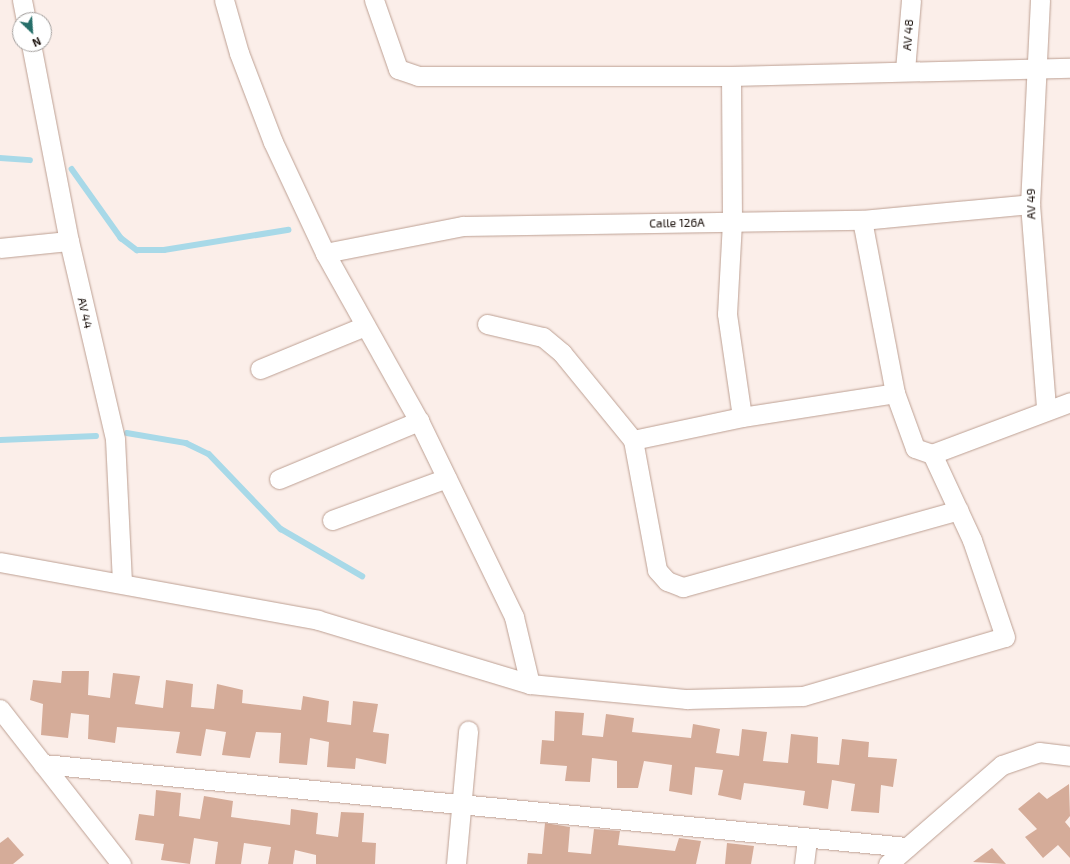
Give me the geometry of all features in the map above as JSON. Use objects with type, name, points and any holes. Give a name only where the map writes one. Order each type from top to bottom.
[{"type":"street","points":[[22,0],[24,12]]},
{"type":"street","points":[[224,0],[239,53],[273,142],[325,252],[419,421],[514,617],[530,684]]},
{"type":"street","points":[[374,0],[398,69],[418,76],[731,76],[905,70],[1035,70],[1070,68]]},
{"type":"street","name":"AV 48","points":[[905,70],[911,0]]},
{"type":"street","name":"AV 49","points":[[1040,0],[1035,70],[1030,204],[1046,408]]},
{"type":"street","name":"AV 44","points":[[33,52],[69,241],[115,439],[122,583]]},
{"type":"street","points":[[731,76],[732,222],[727,314],[742,417]]},
{"type":"street","name":"Calle 126A","points":[[325,252],[463,226],[862,220],[1030,204]]},
{"type":"street","points":[[862,220],[895,393],[915,448],[932,454],[1046,408],[1070,402]]},
{"type":"street","points":[[0,248],[69,241]]},
{"type":"street","points":[[487,324],[542,337],[562,353],[633,440],[657,570],[667,581],[683,586],[958,510]]},
{"type":"street","points":[[260,369],[365,326]]},
{"type":"street","points":[[633,440],[742,417],[895,393]]},
{"type":"street","points":[[279,479],[419,421]]},
{"type":"street","points":[[0,562],[122,583],[318,620],[530,684],[687,699],[803,696],[1005,637],[972,540],[932,454]]},
{"type":"street","points":[[332,520],[447,478]]},
{"type":"street","points":[[0,709],[120,864]]},
{"type":"street","points":[[456,864],[468,731]]},
{"type":"street","points":[[888,864],[1002,765],[1039,752],[1070,756]]},
{"type":"street","points":[[43,764],[907,848]]},
{"type":"street","points":[[804,864],[807,838]]},
{"type":"building","points":[[62,671],[89,671],[88,695],[110,698],[113,673],[140,676],[135,704],[163,708],[166,680],[193,684],[191,707],[214,709],[217,684],[243,690],[242,703],[301,710],[303,696],[329,701],[327,722],[351,725],[353,701],[378,704],[373,732],[389,734],[386,764],[356,758],[355,769],[327,767],[329,742],[310,738],[307,765],[279,763],[281,733],[256,732],[250,758],[222,755],[226,732],[206,729],[201,756],[176,753],[180,732],[117,727],[115,743],[88,739],[89,715],[71,713],[68,738],[41,735],[43,704],[30,700],[33,680],[61,683]]},
{"type":"building","points":[[555,711],[584,713],[582,735],[603,737],[606,714],[634,718],[632,732],[691,738],[693,724],[720,729],[716,753],[739,756],[742,729],[767,732],[763,761],[788,763],[791,734],[818,737],[817,763],[839,765],[842,739],[869,742],[868,757],[897,759],[893,787],[881,785],[879,813],[851,811],[855,784],[832,780],[828,809],[803,805],[805,791],[744,783],[741,800],[718,795],[723,770],[695,767],[692,795],[669,791],[672,765],[644,761],[638,788],[617,788],[617,761],[592,758],[590,782],[565,781],[567,766],[540,764],[542,740],[554,741]]},
{"type":"building","points":[[1069,784],[1070,816],[1065,822],[1070,828],[1070,858],[1058,845],[1043,858],[1025,837],[1037,829],[1018,809],[1039,792],[1047,799]]},
{"type":"building","points":[[156,790],[181,793],[179,816],[200,819],[204,796],[233,801],[231,817],[290,825],[291,809],[318,813],[316,834],[338,837],[341,812],[364,813],[362,842],[376,843],[375,864],[316,864],[316,855],[295,850],[293,864],[268,864],[271,847],[244,843],[241,864],[215,864],[218,842],[194,838],[190,864],[161,860],[164,844],[135,840],[139,814],[154,816]]},
{"type":"building","points":[[545,823],[570,827],[568,852],[591,854],[594,829],[620,831],[618,845],[675,851],[679,838],[701,841],[696,864],[527,864],[528,853],[542,854]]},
{"type":"building","points":[[8,837],[24,855],[13,864],[0,864],[0,843]]},
{"type":"building","points":[[727,843],[754,846],[751,864],[725,864]]},
{"type":"building","points":[[992,848],[1006,864],[973,862]]},
{"type":"waterway","points":[[0,158],[30,160]]},
{"type":"waterway","points":[[72,169],[121,238],[137,250],[164,250],[288,230]]},
{"type":"waterway","points":[[127,433],[186,443],[209,454],[281,529],[362,576]]},
{"type":"waterway","points":[[0,440],[96,436]]}]
